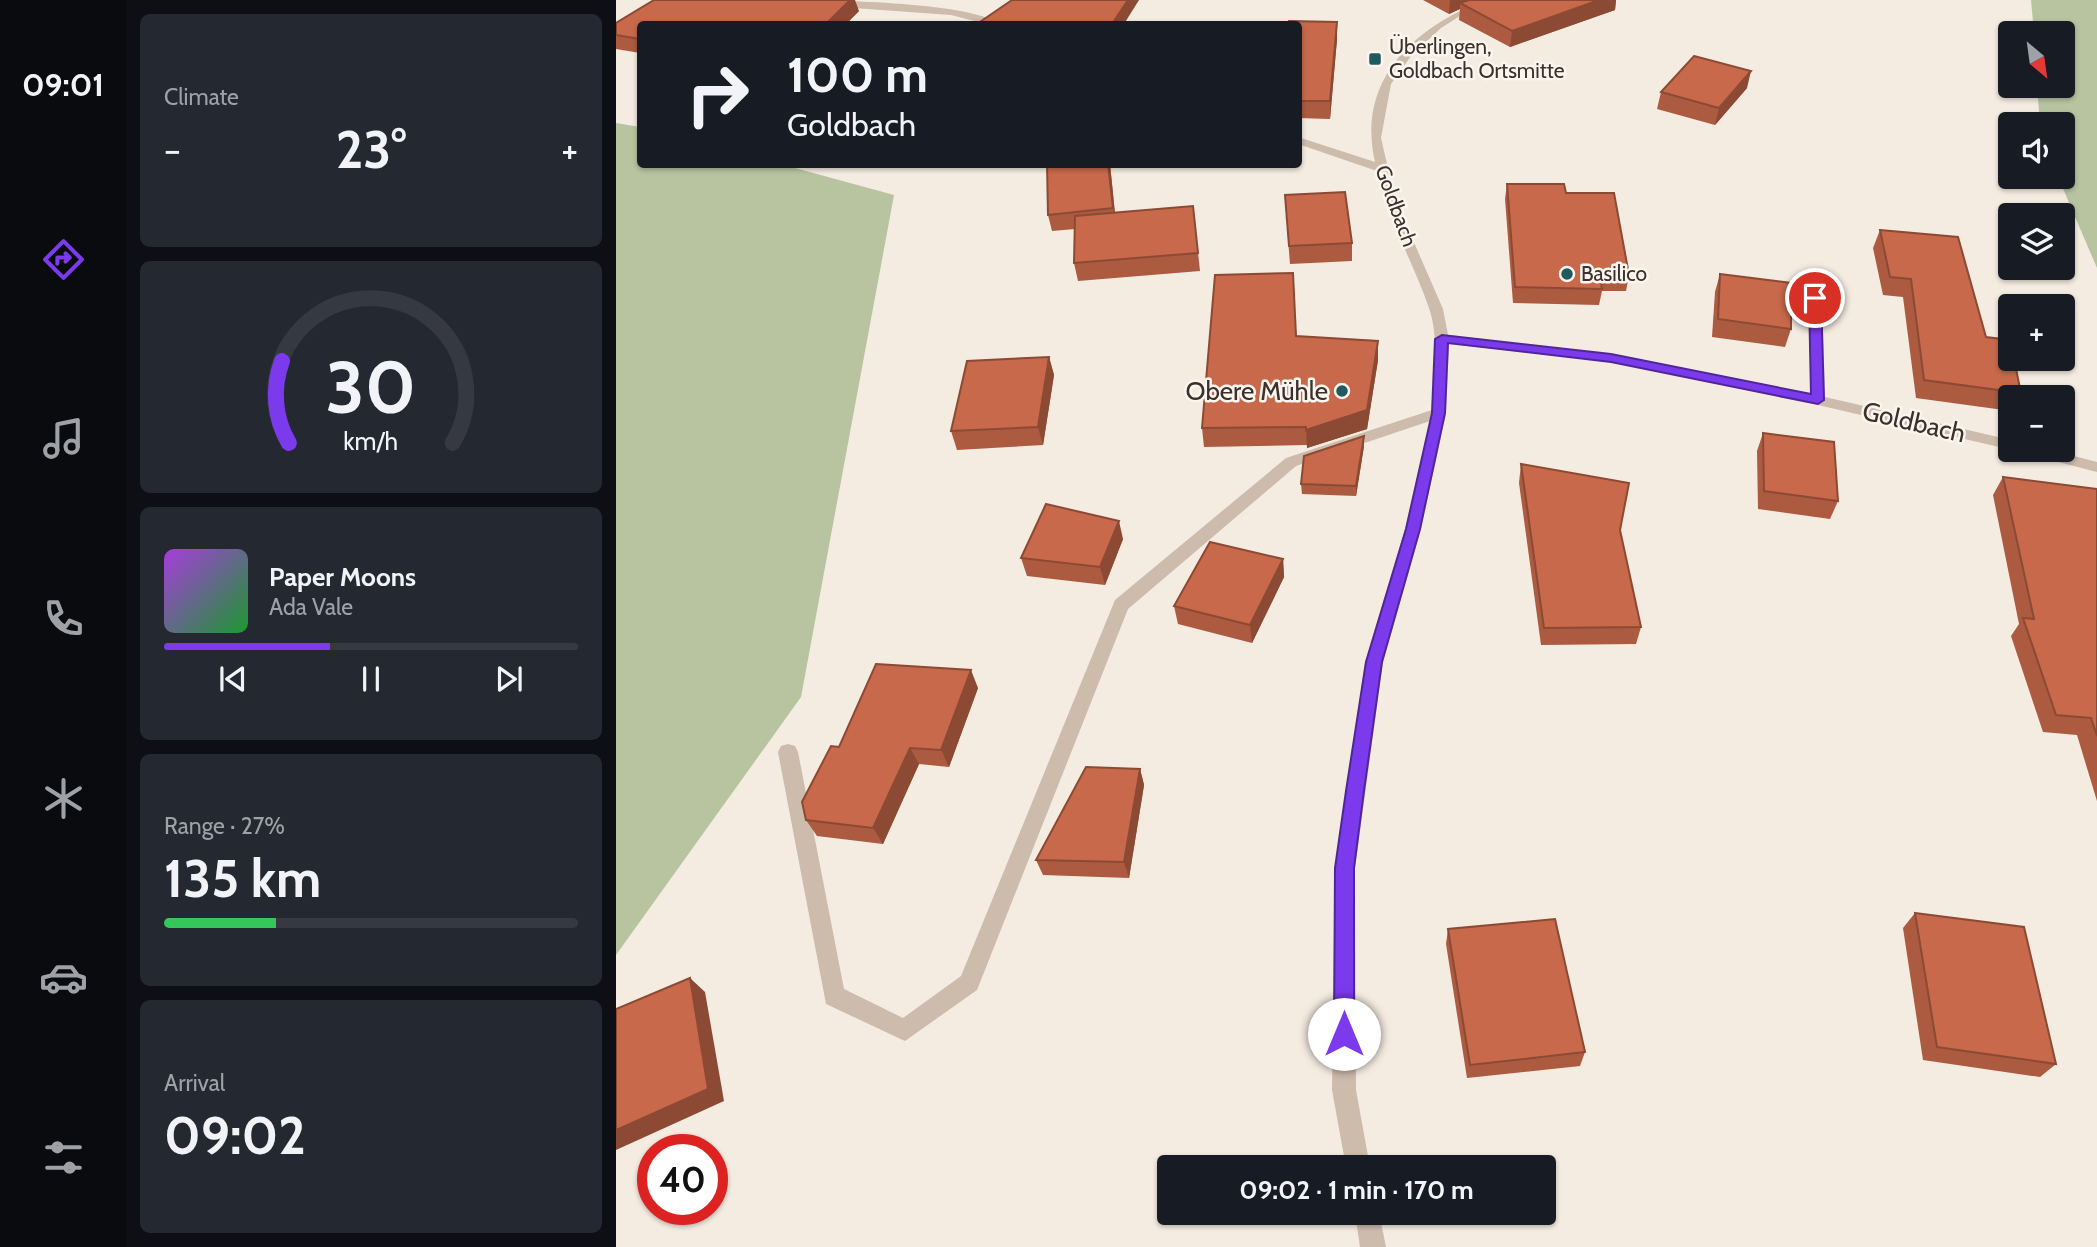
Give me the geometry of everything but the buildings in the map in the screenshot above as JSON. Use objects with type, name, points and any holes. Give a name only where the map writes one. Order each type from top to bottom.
[{"type":"street","points":[[784,0],[952,12],[984,21]]},
{"type":"street","name":"Goldbach","points":[[1356,1155],[1344,1090],[1345,868],[1374,662],[1413,529],[1438,413],[1442,339],[1436,309],[1389,199],[1375,138],[1385,84],[1407,54],[1437,26],[1457,14],[1495,0]]},
{"type":"street","points":[[1302,141],[1380,168]]},
{"type":"street","points":[[1815,293],[1818,400]]},
{"type":"street","name":"Goldbach","points":[[1442,339],[1611,358],[1818,400],[1998,442]]},
{"type":"street","points":[[788,752],[834,996],[905,1030],[969,983],[1121,605],[1291,461],[1438,413]]},
{"type":"street","points":[[2075,461],[2097,467]]},
{"type":"street","points":[[1369,1225],[1373,1247]]},
{"type":"green space","points":[[2031,0],[2097,0],[2097,268],[2075,217],[2075,203],[2069,203],[2063,189],[2075,189],[2075,112],[2039,112],[2038,98],[2076,98],[2076,21],[2033,21]]},
{"type":"green space","points":[[616,123],[637,126],[637,168],[795,168],[894,195],[801,697],[616,955]]},
{"type":"place","name":"Überlingen, Goldbach Ortsmitte","points":[[1375,59]]},
{"type":"place","name":"Basilico","points":[[1567,274]]},
{"type":"place","name":"Obere Mühle","points":[[1342,391]]},
{"type":"route","points":[[1344,1034],[1345,868],[1355,791],[1374,662],[1413,529],[1438,413],[1442,339],[1611,358],[1818,400],[1815,298]]}]
